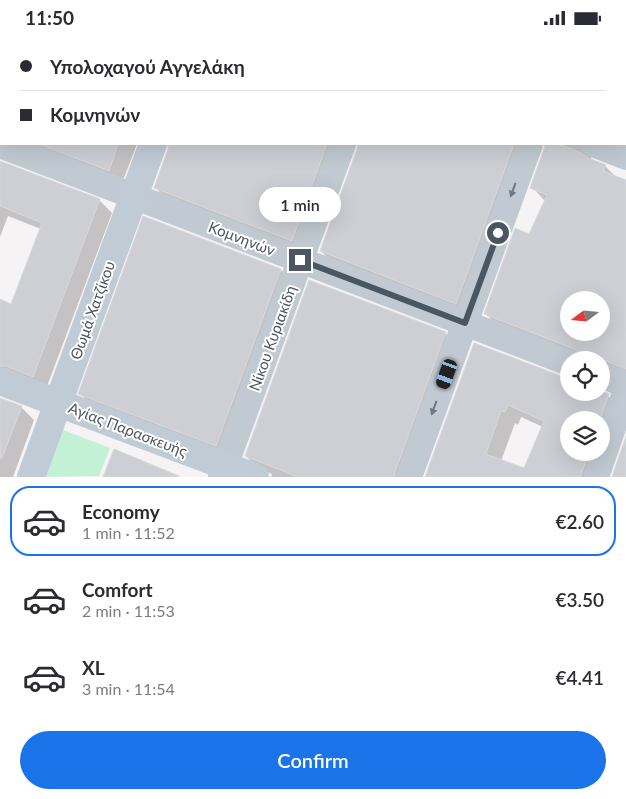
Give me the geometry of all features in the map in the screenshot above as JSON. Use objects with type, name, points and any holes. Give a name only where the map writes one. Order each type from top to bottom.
[{"type":"street","name":"Κομνηνών","points":[[0,145],[560,360]]},
{"type":"street","name":"Θωμά Χατζίκου","points":[[30,477],[153,145]]},
{"type":"street","name":"Νίκου Κυριακίδη","points":[[223,471],[343,145]]},
{"type":"street","points":[[409,477],[530,145]]},
{"type":"street","points":[[610,379],[626,385]]},
{"type":"street","name":"Αγίας Παρασκευής","points":[[0,381],[58,402],[223,471],[255,477]]},
{"type":"street","points":[[596,477],[626,390]]},
{"type":"green space","points":[[61,429],[110,448],[99,476],[42,477]]},
{"type":"building","points":[[42,145],[118,145],[109,171]]},
{"type":"building","points":[[168,145],[327,145],[292,241],[154,188]]},
{"type":"building","points":[[358,145],[514,145],[456,304],[320,251]]},
{"type":"building","points":[[545,145],[562,145],[581,153],[606,165],[603,171],[626,180],[626,369],[610,363],[610,351],[577,351],[484,314],[515,228],[529,234],[547,195],[530,188]]},
{"type":"building","points":[[0,161],[100,199],[33,377],[6,366],[0,366],[0,299],[11,304],[42,223],[0,206]]},
{"type":"building","points":[[143,216],[281,269],[216,446],[78,394]]},
{"type":"building","points":[[309,280],[446,332],[394,477],[298,477],[245,456]]},
{"type":"building","points":[[474,343],[560,375],[560,401],[607,401],[603,411],[560,411],[560,461],[586,461],[581,477],[425,477]],"holes":[[[508,405],[544,421],[524,468],[486,454],[501,411],[505,412]]]},
{"type":"building","points":[[0,398],[22,406],[2,458],[0,458]]},
{"type":"building","points":[[626,436],[626,477],[612,477]]},
{"type":"building","points":[[114,449],[179,476],[103,477]]},
{"type":"route","points":[[300,260],[465,323],[498,233]]}]
